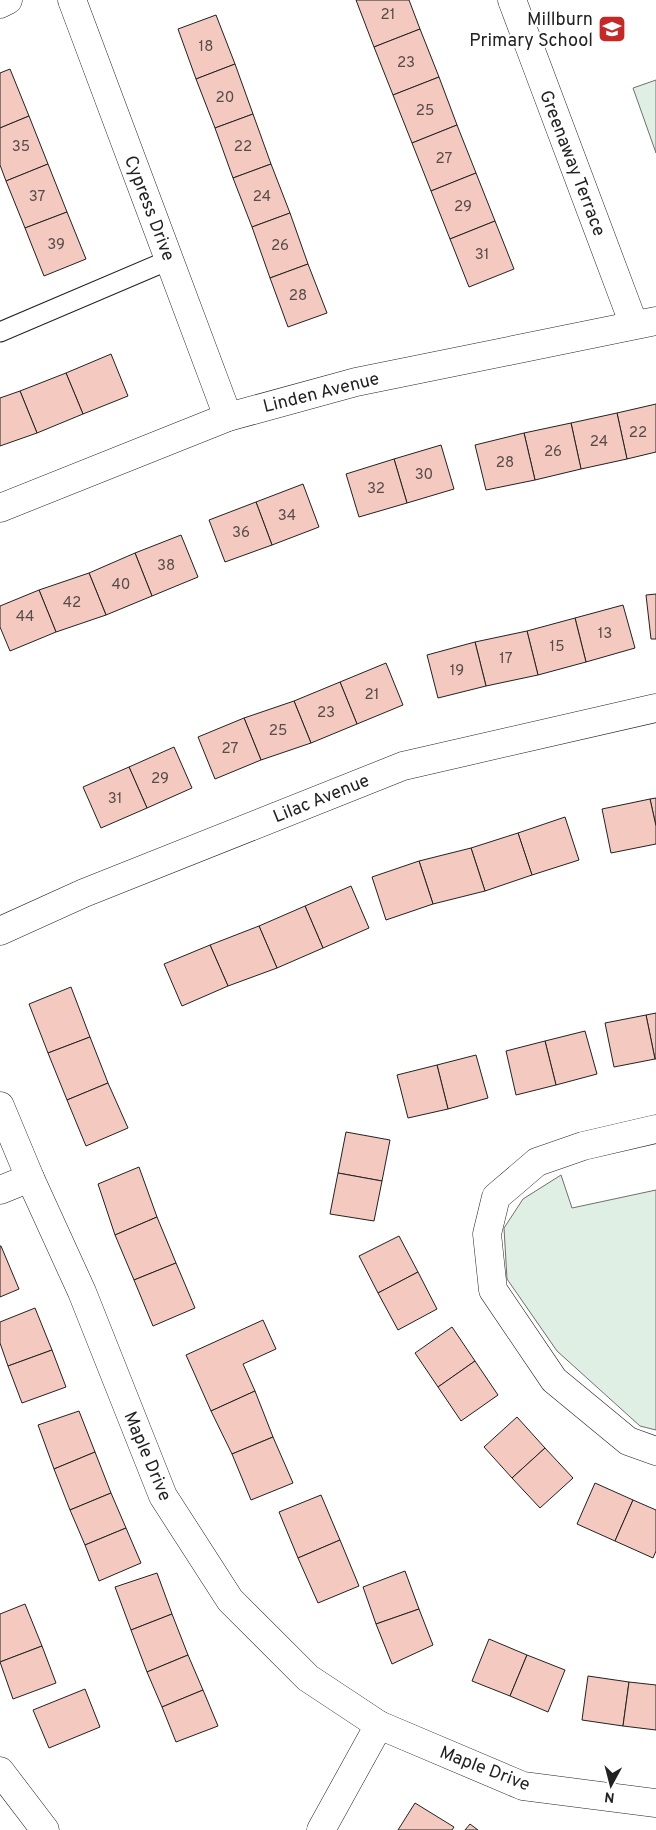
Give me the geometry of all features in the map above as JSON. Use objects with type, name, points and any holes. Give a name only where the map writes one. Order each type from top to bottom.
[{"type":"street","points":[[0,4],[8,0]]},
{"type":"street","name":"Cypress Drive","points":[[72,0],[228,417]]},
{"type":"street","name":"Greenaway Terrace","points":[[512,0],[645,323]]},
{"type":"street","name":"Linden Avenue","points":[[0,508],[228,417],[356,382],[645,323]]},
{"type":"street","name":"Lilac Avenue","points":[[0,931],[84,893],[403,766],[656,708]]},
{"type":"street","name":"Maple Drive","points":[[0,1106],[30,1178],[82,1292],[163,1496],[230,1600],[308,1678],[379,1725],[523,1786],[656,1802]]},
{"type":"street","points":[[656,1129],[583,1146],[537,1162],[496,1197],[487,1234],[493,1290],[554,1380],[628,1441],[656,1451]]},
{"type":"street","points":[[0,1190],[30,1178]]},
{"type":"street","points":[[321,1830],[379,1725]]},
{"type":"street","points":[[0,1771],[45,1830]]},
{"type":"lane","points":[[0,332],[169,260]]},
{"type":"green space","points":[[656,80],[656,153],[633,88]]},
{"type":"green space","points":[[561,1175],[572,1208],[656,1190],[656,1430],[640,1426],[557,1351],[507,1279],[504,1228],[523,1199]]},
{"type":"building","points":[[356,0],[409,0],[420,29],[374,47]]},
{"type":"building","points":[[216,15],[235,64],[196,79],[178,29]]},
{"type":"building","points":[[420,29],[439,77],[393,95],[374,47]]},
{"type":"building","points":[[235,64],[253,114],[215,128],[196,79]]},
{"type":"building","points":[[10,69],[29,116],[0,128],[0,73]]},
{"type":"building","points":[[439,77],[457,125],[412,143],[393,95]]},
{"type":"building","points":[[253,114],[271,164],[233,178],[215,128]]},
{"type":"building","points":[[29,116],[48,164],[6,181],[0,165],[0,128]]},
{"type":"building","points":[[457,125],[476,173],[431,191],[412,143]]},
{"type":"building","points":[[48,164],[67,212],[25,228],[6,181]]},
{"type":"building","points":[[271,164],[290,213],[252,227],[233,178]]},
{"type":"building","points":[[476,173],[495,221],[450,239],[431,191]]},
{"type":"building","points":[[67,212],[86,259],[44,276],[25,228]]},
{"type":"building","points":[[290,213],[308,264],[270,278],[252,227]]},
{"type":"building","points":[[495,221],[514,269],[469,287],[450,239]]},
{"type":"building","points":[[308,264],[327,313],[288,327],[270,278]]},
{"type":"building","points":[[111,354],[128,396],[83,414],[66,373]]},
{"type":"building","points":[[66,373],[83,414],[37,433],[20,391]]},
{"type":"building","points":[[20,391],[37,433],[0,446],[0,398]]},
{"type":"building","points":[[656,404],[656,452],[627,459],[617,413]]},
{"type":"building","points":[[617,413],[627,459],[581,469],[571,423]]},
{"type":"building","points":[[571,423],[581,469],[535,480],[524,433]]},
{"type":"building","points":[[524,433],[535,480],[486,490],[475,445]]},
{"type":"building","points":[[441,445],[454,489],[407,503],[394,459]]},
{"type":"building","points":[[394,459],[407,503],[359,517],[346,474]]},
{"type":"building","points":[[303,484],[319,527],[272,545],[256,502]]},
{"type":"building","points":[[256,502],[272,545],[225,562],[209,520]]},
{"type":"building","points":[[181,535],[198,577],[152,596],[135,553]]},
{"type":"building","points":[[135,553],[152,596],[106,615],[89,573]]},
{"type":"building","points":[[89,573],[106,615],[56,632],[39,590]]},
{"type":"building","points":[[39,590],[56,632],[10,651],[0,627],[0,606]]},
{"type":"building","points":[[656,594],[656,639],[651,639],[646,595]]},
{"type":"building","points":[[623,605],[635,648],[586,662],[575,618]]},
{"type":"building","points":[[575,618],[586,662],[538,675],[527,631]]},
{"type":"building","points":[[527,631],[538,675],[486,686],[475,642]]},
{"type":"building","points":[[475,642],[486,686],[438,698],[427,655]]},
{"type":"building","points":[[386,663],[403,705],[357,724],[340,682]]},
{"type":"building","points":[[340,682],[357,724],[311,743],[294,701]]},
{"type":"building","points":[[294,701],[311,743],[261,760],[244,718]]},
{"type":"building","points":[[244,718],[261,760],[215,779],[198,737]]},
{"type":"building","points":[[174,747],[192,788],[147,808],[129,767]]},
{"type":"building","points":[[129,767],[147,808],[101,828],[83,787]]},
{"type":"building","points":[[656,798],[656,826],[650,799]]},
{"type":"building","points":[[650,799],[656,826],[656,844],[611,853],[602,809]]},
{"type":"building","points":[[565,817],[579,860],[532,875],[518,833]]},
{"type":"building","points":[[518,833],[532,875],[485,891],[471,848]]},
{"type":"building","points":[[471,848],[485,891],[433,904],[419,861]]},
{"type":"building","points":[[419,861],[433,904],[386,920],[372,877]]},
{"type":"building","points":[[351,886],[369,928],[323,948],[305,906]]},
{"type":"building","points":[[305,906],[323,948],[277,968],[259,926]]},
{"type":"building","points":[[259,926],[277,968],[228,986],[210,945]]},
{"type":"building","points":[[210,945],[228,986],[182,1006],[164,964]]},
{"type":"building","points":[[71,987],[90,1037],[48,1053],[29,1004]]},
{"type":"building","points":[[656,1013],[656,1059],[655,1059],[646,1015]]},
{"type":"building","points":[[646,1015],[655,1059],[614,1067],[605,1023]]},
{"type":"building","points":[[585,1031],[597,1074],[556,1085],[545,1041]]},
{"type":"building","points":[[90,1037],[108,1083],[67,1100],[48,1053]]},
{"type":"building","points":[[545,1041],[556,1085],[516,1095],[506,1051]]},
{"type":"building","points":[[476,1055],[488,1098],[448,1109],[437,1065]]},
{"type":"building","points":[[437,1065],[448,1109],[408,1118],[397,1075]]},
{"type":"building","points":[[108,1083],[128,1128],[86,1146],[67,1100]]},
{"type":"building","points":[[346,1132],[390,1140],[382,1181],[338,1173]]},
{"type":"building","points":[[139,1167],[157,1217],[115,1235],[98,1184]]},
{"type":"building","points":[[338,1173],[382,1181],[374,1221],[330,1214]]},
{"type":"building","points":[[157,1217],[176,1263],[134,1280],[115,1235]]},
{"type":"building","points":[[399,1236],[418,1272],[378,1293],[359,1256]]},
{"type":"building","points":[[0,1246],[19,1289],[0,1297]]},
{"type":"building","points":[[176,1263],[195,1308],[153,1326],[134,1280]]},
{"type":"building","points":[[418,1272],[437,1309],[398,1330],[378,1293]]},
{"type":"building","points":[[35,1308],[52,1350],[8,1366],[0,1343],[0,1322]]},
{"type":"building","points":[[263,1320],[276,1349],[243,1364],[255,1391],[211,1411],[186,1355]]},
{"type":"building","points":[[452,1327],[475,1361],[438,1387],[415,1353]]},
{"type":"building","points":[[52,1350],[66,1387],[22,1403],[8,1366]]},
{"type":"building","points":[[475,1361],[498,1395],[461,1421],[438,1387]]},
{"type":"building","points":[[255,1391],[273,1437],[232,1454],[211,1411]]},
{"type":"building","points":[[79,1411],[95,1452],[54,1469],[38,1425]]},
{"type":"building","points":[[517,1417],[545,1448],[512,1478],[484,1447]]},
{"type":"building","points":[[273,1437],[293,1483],[251,1500],[232,1454]]},
{"type":"building","points":[[545,1448],[573,1478],[540,1508],[512,1478]]},
{"type":"building","points":[[95,1452],[111,1493],[70,1510],[54,1469]]},
{"type":"building","points":[[595,1483],[633,1500],[615,1541],[577,1524]]},
{"type":"building","points":[[111,1493],[126,1528],[85,1545],[70,1510]]},
{"type":"building","points":[[321,1495],[340,1540],[298,1558],[279,1512]]},
{"type":"building","points":[[633,1500],[656,1510],[656,1551],[653,1558],[615,1541]]},
{"type":"building","points":[[126,1528],[141,1563],[99,1581],[85,1545]]},
{"type":"building","points":[[340,1540],[359,1586],[318,1603],[298,1558]]},
{"type":"building","points":[[405,1571],[419,1609],[376,1624],[363,1587]]},
{"type":"building","points":[[157,1573],[172,1614],[131,1630],[115,1587]]},
{"type":"building","points":[[25,1604],[42,1646],[0,1662],[0,1614]]},
{"type":"building","points":[[419,1609],[433,1645],[392,1664],[376,1624]]},
{"type":"building","points":[[172,1614],[188,1655],[147,1672],[131,1630]]},
{"type":"building","points":[[489,1639],[527,1655],[510,1696],[472,1681]]},
{"type":"building","points":[[42,1646],[56,1683],[13,1699],[0,1662]]},
{"type":"building","points":[[188,1655],[203,1690],[162,1707],[147,1672]]},
{"type":"building","points":[[527,1655],[565,1670],[548,1712],[510,1696]]},
{"type":"building","points":[[588,1676],[629,1682],[623,1726],[582,1720]]},
{"type":"building","points":[[629,1682],[656,1685],[656,1730],[623,1726]]},
{"type":"building","points":[[85,1689],[100,1727],[49,1748],[33,1710]]},
{"type":"building","points":[[203,1690],[218,1726],[176,1742],[162,1707]]},
{"type":"building","points":[[415,1803],[454,1827],[452,1830],[398,1830]]},
{"type":"building","points":[[470,1824],[478,1830],[465,1830]]},
{"type":"place","name":"Millburn Primary School","points":[[612,29]]}]
